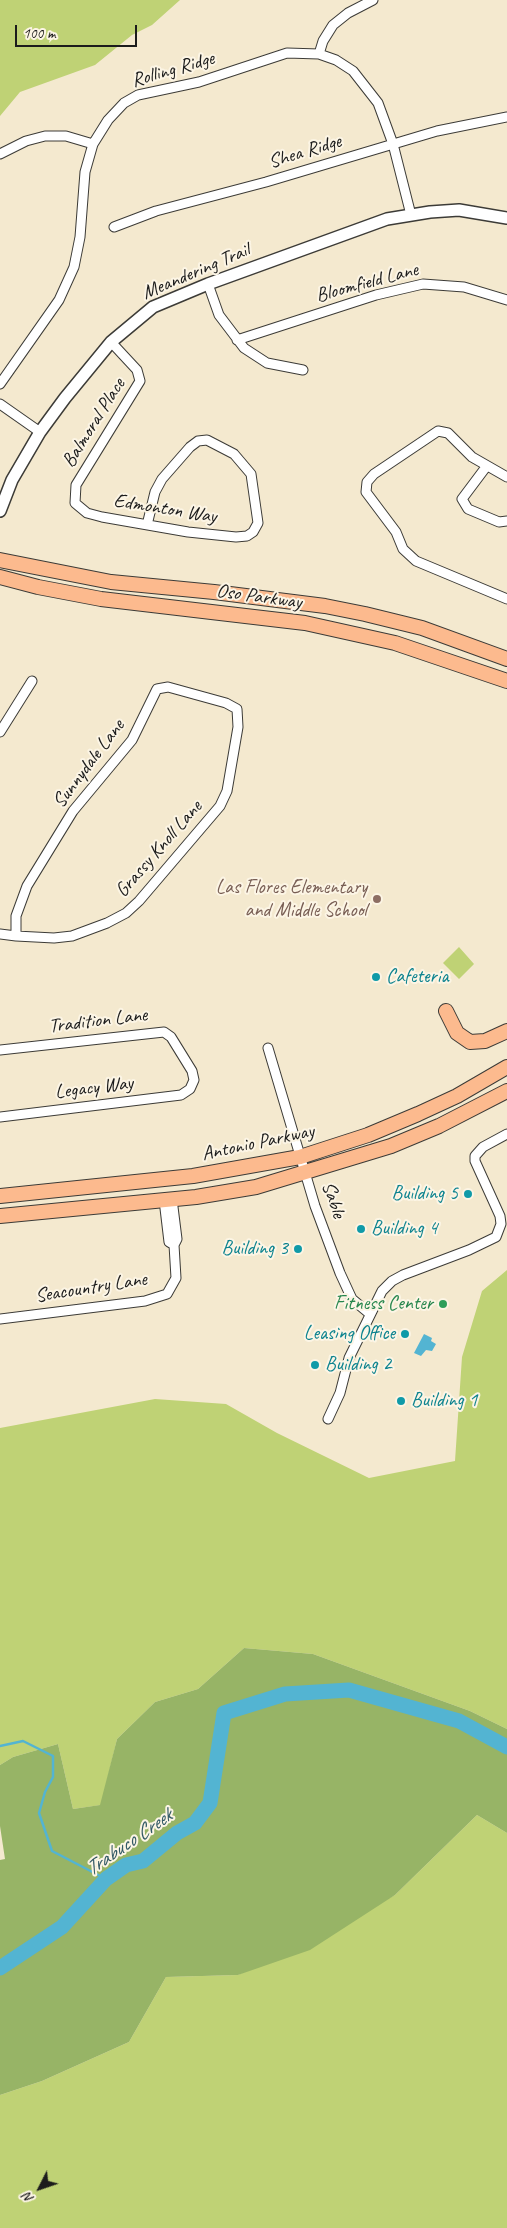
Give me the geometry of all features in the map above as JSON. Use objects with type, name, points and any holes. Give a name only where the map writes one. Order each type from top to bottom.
[{"type":"main road","name":"Oso Parkway","points":[[0,560],[112,582],[325,606],[422,628],[507,659]]},
{"type":"main road","name":"Oso Parkway","points":[[0,577],[38,587],[101,599],[305,623],[394,643],[507,682]]},
{"type":"main road","points":[[446,1011],[458,1033],[470,1042],[485,1041],[507,1031]]},
{"type":"main road","name":"Antonio Parkway","points":[[0,1196],[193,1176],[300,1157],[368,1135],[418,1114],[456,1096],[507,1067]]},
{"type":"main road","name":"Antonio Parkway","points":[[0,1216],[168,1200],[256,1186],[305,1173],[399,1142],[439,1126],[507,1091]]},
{"type":"street","points":[[319,54],[323,41],[333,26],[348,13],[373,0]]},
{"type":"street","name":"Rolling Ridge","points":[[0,384],[59,300],[74,267],[80,237],[85,172],[93,144],[108,120],[124,104],[138,95],[199,82],[287,53],[319,54],[336,60],[353,71],[378,103],[393,144],[411,215]]},
{"type":"street","name":"Shea Ridge","points":[[114,227],[156,211],[266,182],[436,131],[507,117]]},
{"type":"street","points":[[0,154],[26,141],[45,136],[66,136],[93,144]]},
{"type":"street","name":"Meandering Trail","points":[[0,511],[12,480],[40,432],[93,361],[111,342],[153,307],[208,284],[361,228],[411,215],[459,210],[507,218]]},
{"type":"street","points":[[208,284],[219,315],[244,348],[266,363],[303,370]]},
{"type":"street","name":"Bloomfield Lane","points":[[237,340],[376,295],[423,284],[464,287],[507,300]]},
{"type":"street","name":"Balmoral Place","points":[[75,502],[76,485],[140,381],[137,370],[111,342]]},
{"type":"street","points":[[0,404],[40,432]]},
{"type":"street","points":[[507,477],[472,458],[448,433],[438,431],[374,474],[367,482],[366,492],[396,532],[403,549],[416,562],[507,599]]},
{"type":"street","name":"Edmonton Way","points":[[75,502],[87,513],[147,525],[188,532],[236,537],[247,536],[253,532],[258,523],[251,474],[234,454],[207,440],[198,441],[190,447],[162,479],[155,492],[147,525]]},
{"type":"street","points":[[486,467],[462,499],[468,509],[499,522],[507,521]]},
{"type":"street","points":[[0,732],[32,681]]},
{"type":"street","name":"Sunnydale Lane","points":[[16,936],[18,910],[27,886],[74,811],[132,740],[157,689],[168,686],[226,703],[237,709]]},
{"type":"street","name":"Grassy Knoll Lane","points":[[0,934],[54,938],[91,931],[126,913],[139,901],[220,806],[227,791],[238,727],[237,709]]},
{"type":"street","name":"Tradition Lane","points":[[0,1050],[164,1032],[171,1037],[192,1072],[194,1080],[190,1089]]},
{"type":"street","name":"Sable","points":[[268,1048],[305,1173],[344,1281],[352,1299],[370,1314]]},
{"type":"street","name":"Legacy Way","points":[[0,1117],[181,1095],[190,1089]]},
{"type":"street","points":[[328,1419],[340,1394],[349,1358],[382,1291],[392,1281],[496,1237],[501,1224],[500,1216],[475,1161],[475,1156],[477,1151],[507,1134]]},
{"type":"street","name":"Seacountry Lane","points":[[0,1319],[145,1301],[167,1294],[176,1278],[174,1245],[169,1242],[168,1200]]},
{"type":"green space","points":[[0,0],[180,0],[152,25],[132,35],[95,65],[20,92],[0,116]]},
{"type":"green space","points":[[459,947],[474,964],[459,979],[443,963]]},
{"type":"green space","points":[[507,1270],[507,1729],[470,1711],[313,1654],[244,1648],[198,1689],[155,1702],[117,1739],[101,1805],[73,1809],[58,1744],[13,1757],[0,1765],[0,1428],[155,1399],[226,1404],[277,1433],[369,1478],[455,1461],[462,1357],[482,1291]]},
{"type":"green space","points":[[244,1648],[313,1654],[470,1711],[507,1729],[507,1833],[477,1815],[395,1895],[310,1950],[238,1975],[166,1977],[129,2042],[42,2081],[0,2095],[0,1860],[5,1859],[0,1826],[0,1765],[13,1757],[58,1744],[73,1809],[100,1805],[117,1739],[155,1702],[198,1689]]},
{"type":"green space","points":[[477,1815],[507,1833],[507,2228],[0,2228],[0,2095],[42,2081],[129,2042],[166,1977],[238,1975],[395,1895]]},
{"type":"water","points":[[424,1334],[432,1338],[431,1341],[436,1344],[432,1351],[426,1350],[421,1356],[414,1353]]},
{"type":"waterway","name":"Trabuco Creek","points":[[0,1968],[62,1927],[106,1879],[126,1865],[143,1861],[177,1833],[195,1823],[210,1803],[224,1713],[285,1694],[349,1690],[459,1721],[507,1747]]},
{"type":"waterway","points":[[0,1746],[23,1741],[53,1756],[53,1777],[45,1792],[39,1813],[52,1851],[106,1879]]},
{"type":"place","name":"Las Flores Elementary and Middle School","points":[[377,899]]},
{"type":"place","name":"Cafeteria","points":[[376,977]]},
{"type":"place","name":"Building 5","points":[[468,1194]]},
{"type":"place","name":"Building 4","points":[[361,1229]]},
{"type":"place","name":"Building 3","points":[[298,1249]]},
{"type":"place","name":"Fitness Center","points":[[443,1304]]},
{"type":"place","name":"Leasing Office","points":[[405,1334]]},
{"type":"place","name":"Building 2","points":[[315,1365]]},
{"type":"place","name":"Building 1","points":[[401,1401]]}]
